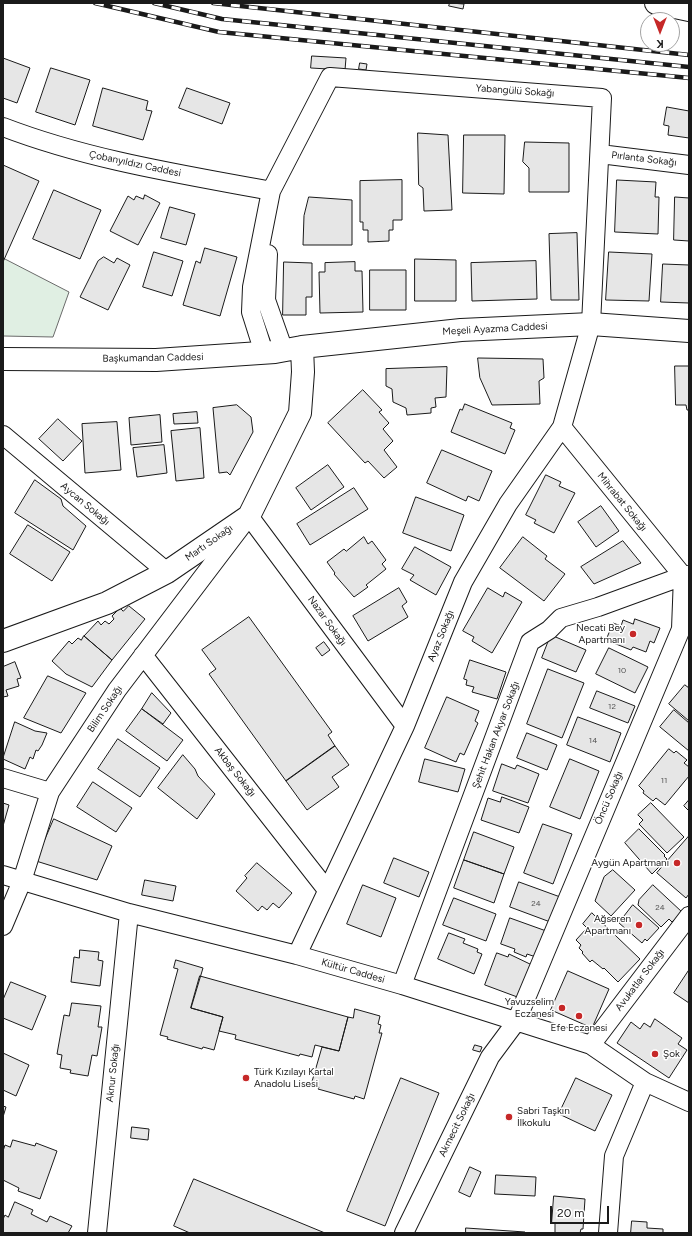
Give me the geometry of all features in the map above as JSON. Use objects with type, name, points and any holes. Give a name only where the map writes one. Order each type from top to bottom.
[{"type":"street","points":[[656,3],[689,10]]},
{"type":"street","name":"Yabangülü Sokağı","points":[[284,350],[266,300],[271,191],[330,77],[602,98],[591,324]]},
{"type":"street","name":"Çobanyıldızı Caddesi","points":[[3,126],[30,137],[103,159],[271,191]]},
{"type":"street","name":"Pırlanta Sokağı","points":[[600,154],[689,165]]},
{"type":"street","name":"Meşeli Ayazma Caddesi","points":[[284,350],[461,330],[591,324],[689,332]]},
{"type":"street","name":"Ayaz Sokağı","points":[[297,955],[405,726],[463,582],[508,504],[562,427],[591,324]]},
{"type":"street","name":"Başkumandan Caddesi","points":[[3,359],[156,360],[284,350]]},
{"type":"street","name":"Martı Sokağı","points":[[3,641],[107,603],[167,572],[249,516],[300,413],[303,372],[284,350]]},
{"type":"street","name":"Mihrabat Sokağı","points":[[562,427],[686,576]]},
{"type":"street","name":"Aycan Sokağı","points":[[3,435],[167,572]]},
{"type":"street","name":"Bilim Sokağı","points":[[3,926],[22,881],[50,792],[117,690],[249,516]]},
{"type":"street","name":"Nazar Sokağı","points":[[249,516],[405,726]]},
{"type":"street","name":"Şehit Hakan Akyar Sokağı","points":[[402,985],[530,642],[549,630],[561,618],[598,607],[686,576]]},
{"type":"street","name":"Öncü Sokağı","points":[[516,1022],[681,629],[686,576]]},
{"type":"street","name":"Akbaş Sokağı","points":[[143,655],[327,890]]},
{"type":"street","points":[[3,778],[50,792]]},
{"type":"street","name":"Kültür Caddesi","points":[[3,875],[129,913],[297,955],[402,985],[591,1045],[645,1082],[689,1102]]},
{"type":"street","name":"Aknur Sokağı","points":[[98,1233],[129,913]]},
{"type":"street","name":"Avukatlar Sokağı","points":[[591,1045],[689,916]]},
{"type":"street","name":"Akmecit Sokağı","points":[[404,1233],[490,1057],[516,1022]]},
{"type":"street","points":[[608,1233],[614,1156],[645,1082]]},
{"type":"green space","points":[[3,258],[69,292],[53,337],[3,336]]},
{"type":"building","points":[[450,3],[464,4],[463,9],[449,6]]},
{"type":"building","points":[[312,56],[346,58],[345,70],[311,68]]},
{"type":"building","points":[[3,58],[30,68],[17,103],[3,98]]},
{"type":"building","points":[[360,63],[367,64],[366,70],[359,69]]},
{"type":"building","points":[[51,68],[90,80],[75,125],[36,112]]},
{"type":"building","points":[[103,88],[148,101],[146,110],[152,111],[143,140],[93,126]]},
{"type":"building","points":[[187,88],[230,103],[222,124],[179,108]]},
{"type":"building","points":[[667,107],[689,111],[689,138],[668,135],[669,126],[664,125]]},
{"type":"building","points":[[418,133],[448,135],[452,210],[424,211],[423,188],[419,185]]},
{"type":"building","points":[[464,135],[505,135],[504,194],[463,193]]},
{"type":"building","points":[[525,142],[569,143],[569,192],[529,192],[529,168],[523,162]]},
{"type":"building","points":[[3,165],[39,181],[3,262]]},
{"type":"building","points":[[402,180],[402,220],[393,220],[393,230],[389,230],[389,241],[368,242],[368,230],[363,230],[363,222],[360,222],[360,181]]},
{"type":"building","points":[[617,180],[656,182],[655,197],[659,197],[658,234],[615,232]]},
{"type":"building","points":[[54,190],[101,210],[80,259],[33,239]]},
{"type":"building","points":[[145,195],[160,203],[138,245],[110,231],[128,196],[134,200],[136,196],[143,199]]},
{"type":"building","points":[[309,197],[352,200],[352,245],[303,245],[304,216]]},
{"type":"building","points":[[675,197],[689,198],[689,241],[674,240]]},
{"type":"building","points":[[170,207],[195,214],[186,245],[161,238]]},
{"type":"building","points":[[577,233],[579,300],[551,300],[549,234]]},
{"type":"building","points":[[205,248],[237,257],[220,316],[183,305],[196,261],[200,263]]},
{"type":"building","points":[[154,252],[183,261],[172,296],[143,287]]},
{"type":"building","points":[[609,252],[652,254],[649,301],[606,300]]},
{"type":"building","points":[[104,257],[114,263],[117,258],[130,265],[108,310],[80,297],[98,261]]},
{"type":"building","points":[[415,259],[456,260],[456,301],[415,301]]},
{"type":"building","points":[[536,261],[537,299],[472,301],[471,263]]},
{"type":"building","points":[[284,262],[312,263],[312,297],[306,297],[306,315],[283,315]]},
{"type":"building","points":[[355,262],[355,271],[362,271],[363,312],[320,313],[319,272],[325,272],[325,263]]},
{"type":"building","points":[[663,264],[689,265],[689,303],[661,302]]},
{"type":"building","points":[[370,270],[406,270],[406,310],[370,310]]},
{"type":"building","points":[[478,358],[543,359],[544,378],[539,381],[540,404],[492,405],[480,378]]},
{"type":"building","points":[[675,366],[689,366],[689,410],[687,410],[686,405],[676,405]]},
{"type":"building","points":[[447,367],[446,397],[435,398],[436,407],[431,408],[431,413],[407,415],[406,408],[393,402],[392,389],[386,386],[386,369]]},
{"type":"building","points":[[363,390],[382,410],[379,412],[389,423],[383,429],[393,441],[384,450],[397,467],[384,478],[368,461],[365,463],[328,423]]},
{"type":"building","points":[[465,404],[512,423],[510,428],[515,430],[505,454],[451,432],[460,409],[462,410]]},
{"type":"building","points":[[237,405],[251,417],[253,432],[230,475],[227,472],[219,473],[213,408]]},
{"type":"building","points":[[197,412],[198,423],[174,424],[173,414]]},
{"type":"building","points":[[160,415],[162,442],[131,445],[129,418]]},
{"type":"building","points":[[58,419],[82,441],[63,461],[39,439]]},
{"type":"building","points":[[117,422],[121,470],[85,473],[82,424]]},
{"type":"building","points":[[200,428],[204,478],[176,481],[171,431]]},
{"type":"building","points":[[164,445],[167,473],[137,477],[133,448]]},
{"type":"building","points":[[442,450],[492,471],[479,501],[468,496],[466,501],[427,483]]},
{"type":"building","points":[[328,465],[344,487],[311,510],[296,488]]},
{"type":"building","points":[[546,475],[561,482],[559,486],[575,493],[554,533],[534,523],[536,520],[526,515]]},
{"type":"building","points":[[35,480],[61,499],[63,506],[86,526],[73,550],[15,513]]},
{"type":"building","points":[[354,488],[368,509],[310,545],[297,524]]},
{"type":"building","points":[[416,497],[464,515],[451,551],[403,533]]},
{"type":"building","points":[[601,506],[619,531],[596,547],[578,522]]},
{"type":"building","points":[[28,525],[70,552],[52,581],[10,554]]},
{"type":"building","points":[[364,537],[368,544],[372,541],[386,560],[382,564],[386,569],[366,585],[368,587],[354,597],[334,574],[335,573],[327,562],[344,549],[346,551]]},
{"type":"building","points":[[523,537],[547,556],[545,559],[565,574],[544,601],[500,568]]},
{"type":"building","points":[[623,541],[641,563],[594,584],[581,567]]},
{"type":"building","points":[[415,547],[451,567],[436,595],[410,580],[414,575],[402,569]]},
{"type":"building","points":[[399,588],[407,602],[402,606],[408,617],[368,641],[353,616]]},
{"type":"building","points":[[488,588],[503,597],[505,592],[522,602],[492,653],[472,641],[474,637],[463,631]]},
{"type":"building","points":[[129,606],[145,619],[112,660],[84,636],[98,621],[101,625],[105,621],[109,624],[114,619],[112,616],[120,608],[123,611]]},
{"type":"building","points":[[249,617],[332,732],[328,735],[335,746],[286,781],[209,674],[216,669],[202,650]]},
{"type":"building","name":"Necati Bey Apartmanı","points":[[635,619],[660,628],[654,643],[650,641],[646,652],[633,647],[631,650],[606,640],[613,623],[621,626],[623,620],[633,624]]},
{"type":"building","points":[[551,635],[586,650],[576,672],[542,658]]},
{"type":"building","points":[[84,636],[112,660],[92,687],[66,674],[52,661],[69,641],[72,644],[78,638],[81,640]]},
{"type":"building","points":[[324,642],[330,650],[322,656],[316,648]]},
{"type":"building","points":[[609,648],[648,667],[635,693],[596,674]]},
{"type":"building","points":[[470,660],[506,672],[497,699],[472,692],[474,687],[466,685],[467,680],[464,679]]},
{"type":"building","points":[[15,662],[21,678],[17,679],[19,686],[6,690],[8,696],[3,697],[3,667]]},
{"type":"building","points":[[548,669],[584,683],[562,738],[527,724]]},
{"type":"building","points":[[48,676],[86,693],[61,733],[24,718]]},
{"type":"building","points":[[685,685],[689,688],[689,721],[669,704]]},
{"type":"building","points":[[597,691],[635,706],[628,723],[590,708]]},
{"type":"building","points":[[152,693],[171,713],[163,724],[142,709]]},
{"type":"building","points":[[447,697],[479,711],[475,721],[478,723],[464,755],[460,753],[456,762],[425,748]]},
{"type":"building","points":[[142,709],[183,740],[167,761],[126,731]]},
{"type":"building","points":[[674,710],[689,723],[689,751],[660,727]]},
{"type":"building","points":[[578,717],[621,733],[610,762],[567,745]]},
{"type":"building","points":[[15,722],[35,731],[47,733],[42,745],[38,751],[36,750],[33,759],[30,757],[25,769],[3,759]]},
{"type":"building","points":[[527,733],[557,745],[547,770],[517,758]]},
{"type":"building","points":[[118,739],[160,768],[140,797],[98,769]]},
{"type":"building","points":[[335,746],[349,765],[332,777],[339,787],[307,810],[286,781]]},
{"type":"building","points":[[669,749],[674,753],[676,751],[687,760],[684,763],[689,767],[689,776],[665,805],[656,798],[653,801],[643,793],[644,791],[639,786]]},
{"type":"building","points":[[183,755],[195,769],[198,776],[215,794],[197,819],[158,788]]},
{"type":"building","points":[[425,759],[465,769],[458,792],[419,782]]},
{"type":"building","points":[[570,759],[599,771],[580,819],[550,807]]},
{"type":"building","points":[[502,764],[515,769],[517,765],[539,774],[528,803],[493,791]]},
{"type":"building","points":[[93,782],[132,808],[116,832],[77,807]]},
{"type":"building","points":[[502,797],[529,807],[519,833],[481,820],[488,798],[500,802]]},
{"type":"building","points":[[689,800],[689,811],[684,806]]},
{"type":"building","points":[[3,803],[9,805],[3,826]]},
{"type":"building","points":[[651,803],[684,837],[667,853],[639,824],[643,820],[638,815]]},
{"type":"building","points":[[54,819],[112,846],[97,880],[36,861]]},
{"type":"building","points":[[543,824],[572,834],[553,884],[524,873]]},
{"type":"building","points":[[639,829],[665,855],[664,856],[667,859],[652,874],[625,843]]},
{"type":"building","points":[[474,832],[514,847],[504,874],[464,860]]},
{"type":"building","name":"Aygün Apartmanı","points":[[689,836],[689,894],[686,898],[657,873]]},
{"type":"building","points":[[394,858],[429,872],[419,897],[384,883]]},
{"type":"building","points":[[464,860],[504,874],[494,903],[454,888]]},
{"type":"building","points":[[257,863],[292,893],[279,908],[273,903],[267,910],[262,906],[258,911],[236,891],[247,878],[245,876]]},
{"type":"building","points":[[613,870],[635,890],[611,916],[595,901],[604,877]]},
{"type":"building","points":[[145,880],[176,886],[173,901],[142,895]]},
{"type":"building","points":[[519,882],[563,898],[553,923],[510,907]]},
{"type":"building","points":[[363,885],[396,898],[381,937],[347,924]]},
{"type":"building","points":[[653,885],[682,912],[672,922],[669,919],[661,927],[638,905],[639,900]]},
{"type":"building","points":[[454,898],[496,914],[486,941],[443,925]]},
{"type":"building","name":"Ağseren Apartmanı","points":[[633,905],[659,928],[647,941],[645,939],[642,943],[619,923]]},
{"type":"building","points":[[592,913],[640,959],[618,982],[604,968],[603,969],[592,960],[590,962],[579,948],[581,945],[576,940],[587,928],[583,924]]},
{"type":"building","points":[[510,918],[549,932],[539,958],[527,954],[526,957],[514,952],[515,949],[501,944]]},
{"type":"building","points":[[449,933],[465,939],[463,943],[478,949],[477,952],[482,954],[474,974],[438,959]]},
{"type":"building","points":[[80,950],[99,952],[98,960],[103,961],[100,986],[71,982],[74,957],[79,958]]},
{"type":"building","points":[[497,953],[508,957],[509,954],[532,965],[520,998],[485,985]]},
{"type":"building","points":[[176,960],[203,968],[191,1008],[223,1017],[214,1050],[203,1047],[202,1049],[167,1039],[168,1037],[160,1035],[178,969],[174,968]]},
{"type":"building","points":[[689,970],[689,1003],[674,993]]},
{"type":"building","points":[[568,971],[609,989],[592,1028],[551,1010]]},
{"type":"building","points":[[200,976],[348,1017],[339,1051],[315,1045],[312,1057],[300,1054],[299,1056],[235,1039],[236,1035],[219,1031],[223,1017],[191,1008]]},
{"type":"building","points":[[11,982],[46,996],[32,1030],[3,1018],[3,1000]]},
{"type":"building","points":[[72,1003],[101,1006],[98,1027],[102,1027],[97,1056],[92,1055],[88,1076],[70,1073],[71,1070],[60,1068],[62,1055],[57,1054],[64,1015],[69,1016]]},
{"type":"building","points":[[355,1009],[380,1016],[378,1024],[381,1025],[379,1033],[382,1033],[364,1099],[355,1096],[354,1099],[318,1089],[319,1087],[311,1085],[322,1047],[339,1051],[348,1017],[353,1018]]},
{"type":"building","points":[[655,1019],[682,1038],[678,1044],[687,1050],[669,1078],[617,1043],[631,1022],[640,1029],[644,1023],[650,1027]]},
{"type":"building","points":[[475,1045],[482,1047],[480,1052],[473,1050]]},
{"type":"building","points":[[3,1053],[29,1065],[16,1096],[3,1090]]},
{"type":"building","points":[[401,1078],[439,1093],[385,1226],[347,1211]]},
{"type":"building","points":[[576,1078],[612,1095],[595,1131],[559,1114]]},
{"type":"building","points":[[3,1106],[6,1107],[3,1117]]},
{"type":"building","points":[[132,1127],[149,1129],[148,1140],[131,1138]]},
{"type":"building","points":[[13,1140],[35,1146],[36,1143],[57,1151],[40,1199],[18,1191],[19,1188],[3,1180],[3,1151],[5,1145],[10,1147]]},
{"type":"building","points":[[470,1167],[481,1172],[470,1197],[459,1192]]},
{"type":"building","points":[[496,1175],[536,1177],[535,1196],[495,1194]]},
{"type":"building","points":[[194,1179],[325,1233],[190,1233],[174,1226]]},
{"type":"building","points":[[554,1196],[585,1199],[583,1229],[581,1229],[580,1233],[555,1233],[555,1223],[552,1223]]},
{"type":"building","points":[[15,1202],[33,1210],[31,1214],[47,1222],[50,1216],[72,1226],[68,1233],[3,1233],[3,1219],[5,1215],[8,1217]]},
{"type":"building","points":[[632,1221],[647,1222],[647,1228],[663,1229],[663,1233],[631,1233]]},
{"type":"building","points":[[466,1228],[525,1232],[525,1233],[466,1233]]},
{"type":"railway","points":[[95,3],[219,32],[689,78]]},
{"type":"railway","points":[[154,3],[222,19],[689,67]]},
{"type":"railway","points":[[213,3],[689,55]]},
{"type":"place","name":"Necati Bey Apartmanı","points":[[633,634]]},
{"type":"place","name":"Aygün Apartmanı","points":[[677,863]]},
{"type":"place","name":"Ağseren Apartmanı","points":[[639,925]]},
{"type":"place","name":"Yavuzselim Eczanesi","points":[[562,1008]]},
{"type":"place","name":"Efe Eczanesi","points":[[579,1016]]},
{"type":"place","name":"Şok","points":[[655,1054]]},
{"type":"place","name":"Türk Kızılayı Kartal Anadolu Lisesi","points":[[246,1078]]},
{"type":"place","name":"Sabri Taşkın İlkokulu","points":[[509,1117]]}]
